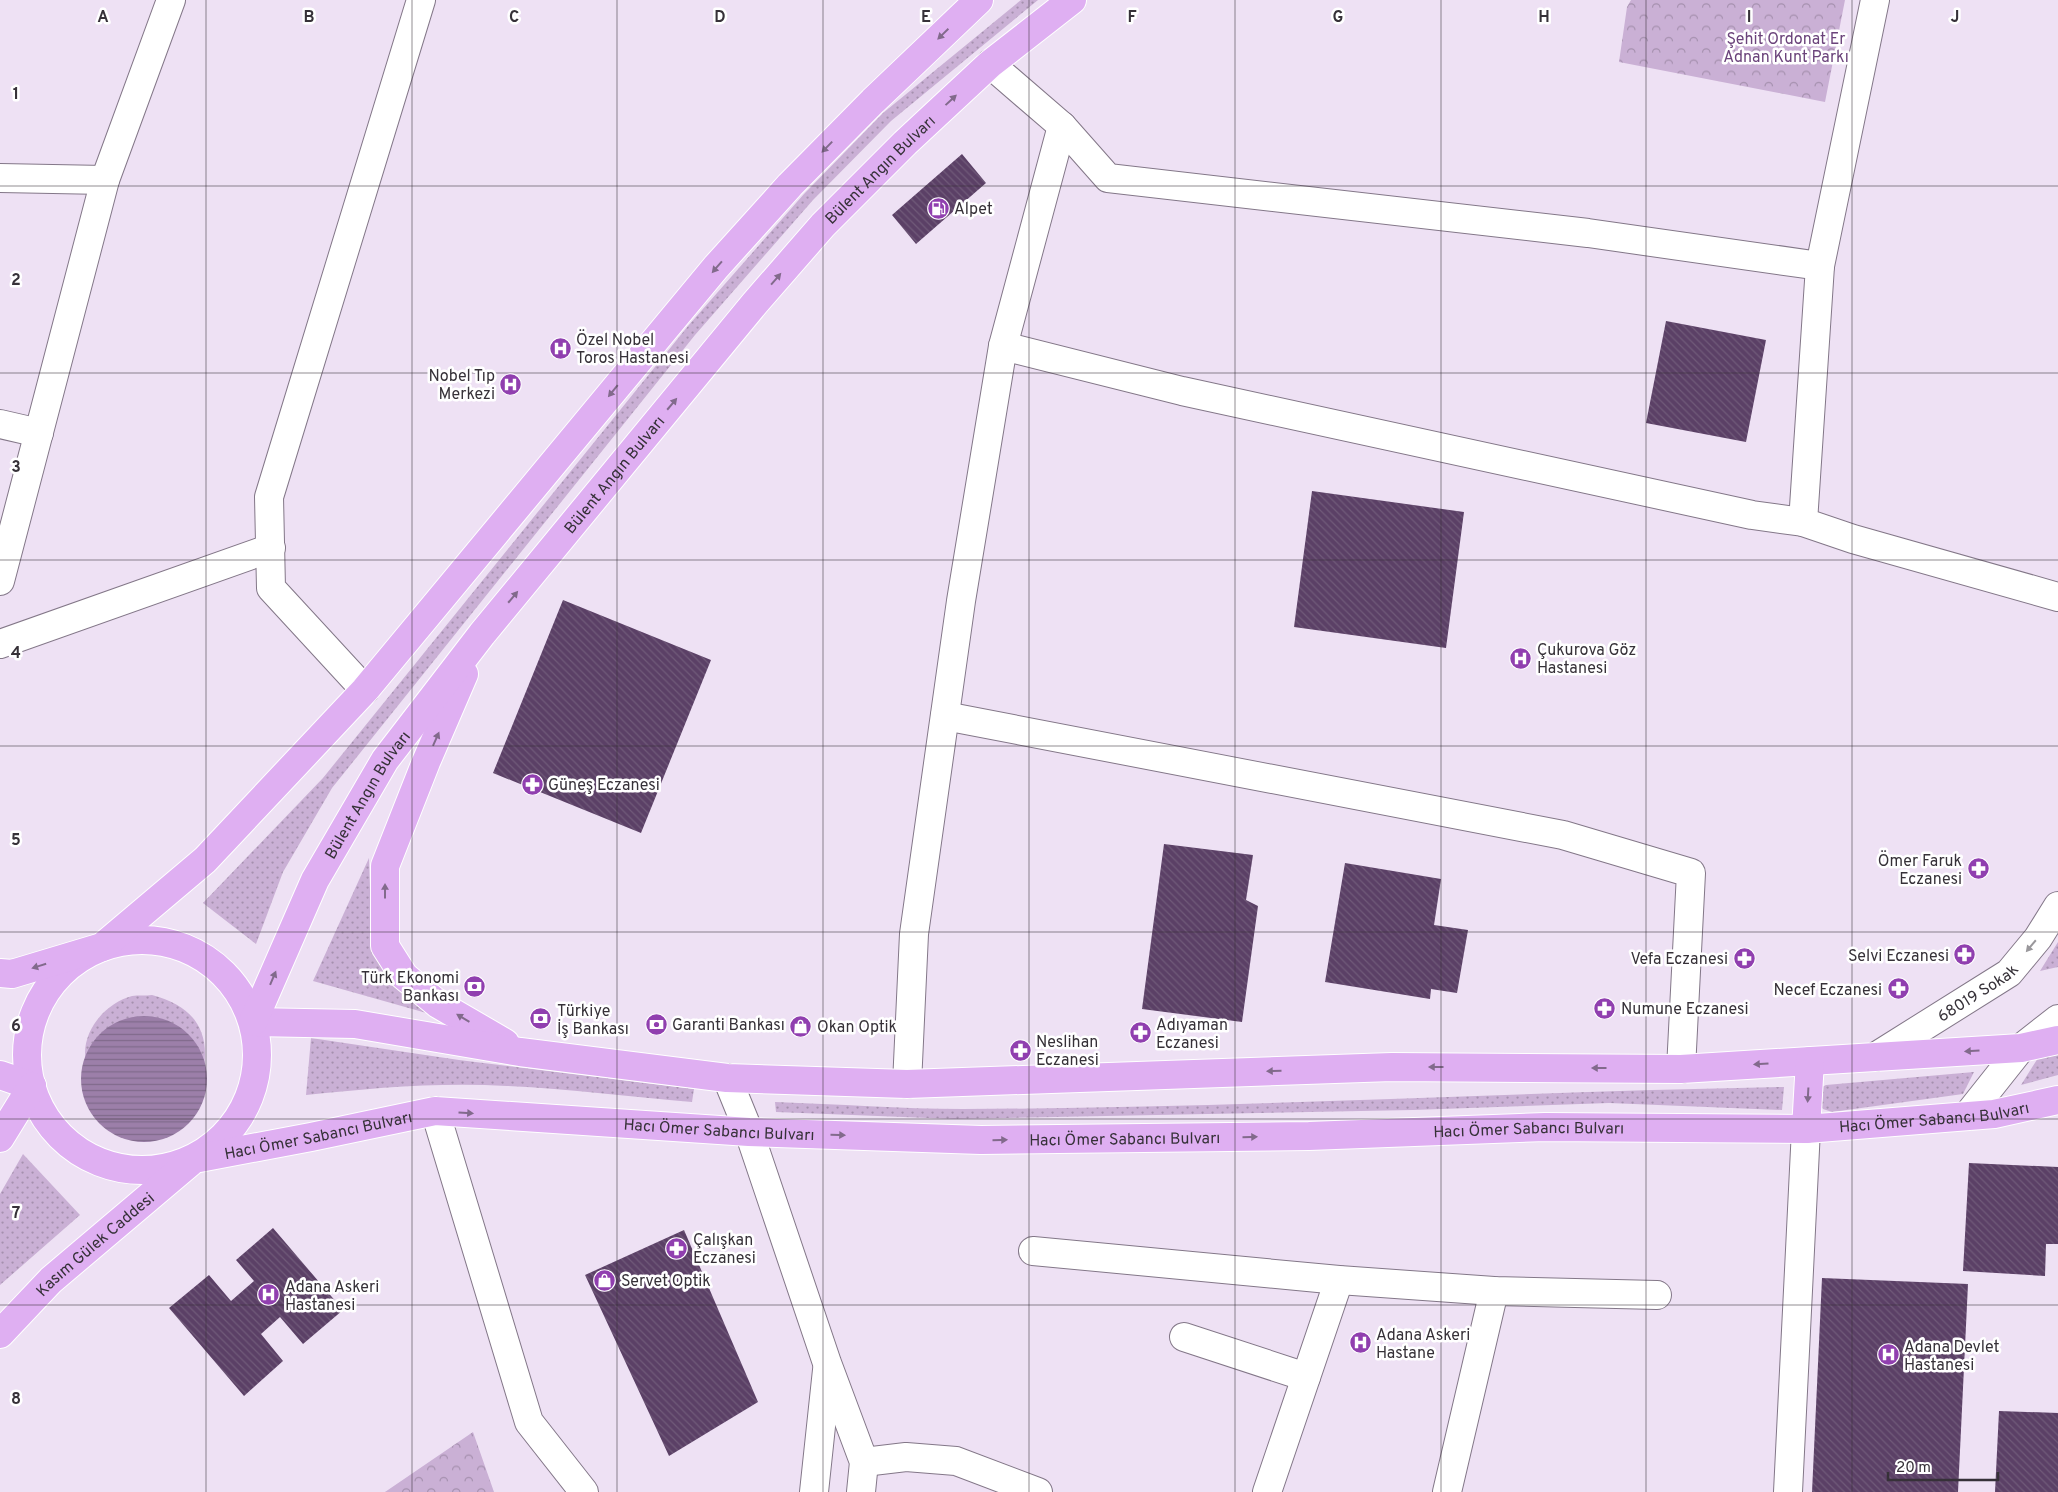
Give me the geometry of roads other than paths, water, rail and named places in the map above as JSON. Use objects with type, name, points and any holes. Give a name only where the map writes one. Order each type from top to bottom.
[{"type":"main road","points":[[102,947],[205,860],[365,690],[716,267],[790,185],[873,100],[979,0]]},
{"type":"main road","name":"Bülent Angın Bulvarı","points":[[254,1022],[315,880],[385,760],[482,634],[749,311],[823,225],[905,142],[990,64],[1072,0]]},
{"type":"main road","points":[[482,634],[426,762],[385,866],[385,946],[404,976],[438,1004],[520,1052]]},
{"type":"main road","points":[[0,973],[12,974],[102,947],[138,940],[174,944],[207,959],[236,987],[254,1022],[355,1024],[520,1052],[727,1078],[907,1084],[1392,1067],[1682,1069],[2021,1048],[2058,1040]]},
{"type":"main road","name":"Hacı Ömer Sabancı Bulvarı","points":[[102,947],[70,965],[46,992],[31,1025],[27,1061],[35,1097],[53,1128],[80,1153],[116,1168],[156,1170],[194,1159],[435,1111],[749,1132],[981,1140],[1309,1136],[1545,1127],[1806,1130],[1994,1114],[2058,1100]]},
{"type":"main road","name":"Kasım Gülek Caddesi","points":[[0,1334],[52,1280],[226,1134],[248,1101],[258,1062],[254,1022]]},
{"type":"main road","points":[[1806,1130],[1810,1061]]},
{"type":"main road","points":[[0,1075],[32,1086],[0,1138]]},
{"type":"street","points":[[0,581],[106,180],[171,0]]},
{"type":"street","points":[[365,690],[271,588],[270,497],[421,0]]},
{"type":"street","points":[[1803,522],[1820,266],[1875,0]]},
{"type":"street","points":[[990,64],[1062,126],[1108,178],[1588,233],[1820,266]]},
{"type":"street","points":[[907,1084],[914,934],[962,601],[1003,346],[1062,126]]},
{"type":"street","points":[[0,178],[106,180]]},
{"type":"street","points":[[1003,346],[1201,396],[1752,515],[1803,522],[1853,539],[2058,597]]},
{"type":"street","points":[[0,424],[39,433]]},
{"type":"street","points":[[0,644],[271,548]]},
{"type":"street","points":[[945,716],[1563,834],[1691,873],[1682,1069]]},
{"type":"street","name":"68019 Sokak","points":[[1875,1057],[2009,973],[2038,938],[2058,906]]},
{"type":"street","points":[[1967,1116],[2021,1048],[2058,1019]]},
{"type":"street","points":[[727,1078],[749,1132],[827,1363],[864,1462],[865,1491]]},
{"type":"street","points":[[435,1111],[529,1422],[584,1492]]},
{"type":"street","points":[[1788,1492],[1806,1130]]},
{"type":"street","points":[[1033,1251],[1339,1280],[1494,1291],[1657,1295]]},
{"type":"street","points":[[1267,1492],[1339,1280]]},
{"type":"street","points":[[1447,1492],[1494,1291]]},
{"type":"street","points":[[1184,1336],[1306,1377]]},
{"type":"street","points":[[814,1492],[827,1363]]},
{"type":"street","points":[[864,1462],[906,1457],[956,1461],[1038,1492]]},
{"type":"place","name":"Alpet","points":[[938,208]]},
{"type":"place","name":"Özel Nobel Toros Hastanesi","points":[[560,348]]},
{"type":"place","name":"Nobel Tıp Merkezi","points":[[511,384]]},
{"type":"place","name":"Çukurova Göz Hastanesi","points":[[1521,658]]},
{"type":"place","name":"Güneş Eczanesi","points":[[532,784]]},
{"type":"place","name":"Ömer Faruk Eczanesi","points":[[1978,869]]},
{"type":"place","name":"Selvi Eczanesi","points":[[1965,955]]},
{"type":"place","name":"Vefa Eczanesi","points":[[1744,958]]},
{"type":"place","name":"Türk Ekonomi Bankası","points":[[475,986]]},
{"type":"place","name":"Necef Eczanesi","points":[[1898,989]]},
{"type":"place","name":"Numune Eczanesi","points":[[1605,1008]]},
{"type":"place","name":"Türkiye İş Bankası","points":[[541,1019]]},
{"type":"place","name":"Garanti Bankası","points":[[656,1024]]},
{"type":"place","name":"Okan Optik","points":[[801,1026]]},
{"type":"place","name":"Adıyaman Eczanesi","points":[[1140,1033]]},
{"type":"place","name":"Neslihan Eczanesi","points":[[1020,1050]]},
{"type":"place","name":"Çalışkan Eczanesi","points":[[677,1248]]},
{"type":"place","name":"Servet Optik","points":[[605,1280]]},
{"type":"place","name":"Adana Askeri Hastanesi","points":[[269,1295]]},
{"type":"place","name":"Adana Askeri Hastane","points":[[1360,1343]]},
{"type":"place","name":"Adana Devlet Hastanesi","points":[[1888,1355]]},
{"type":"park label","name":"Şehit Ordonat Er Adnan Kunt Parkı","points":[[1786,47]]}]
